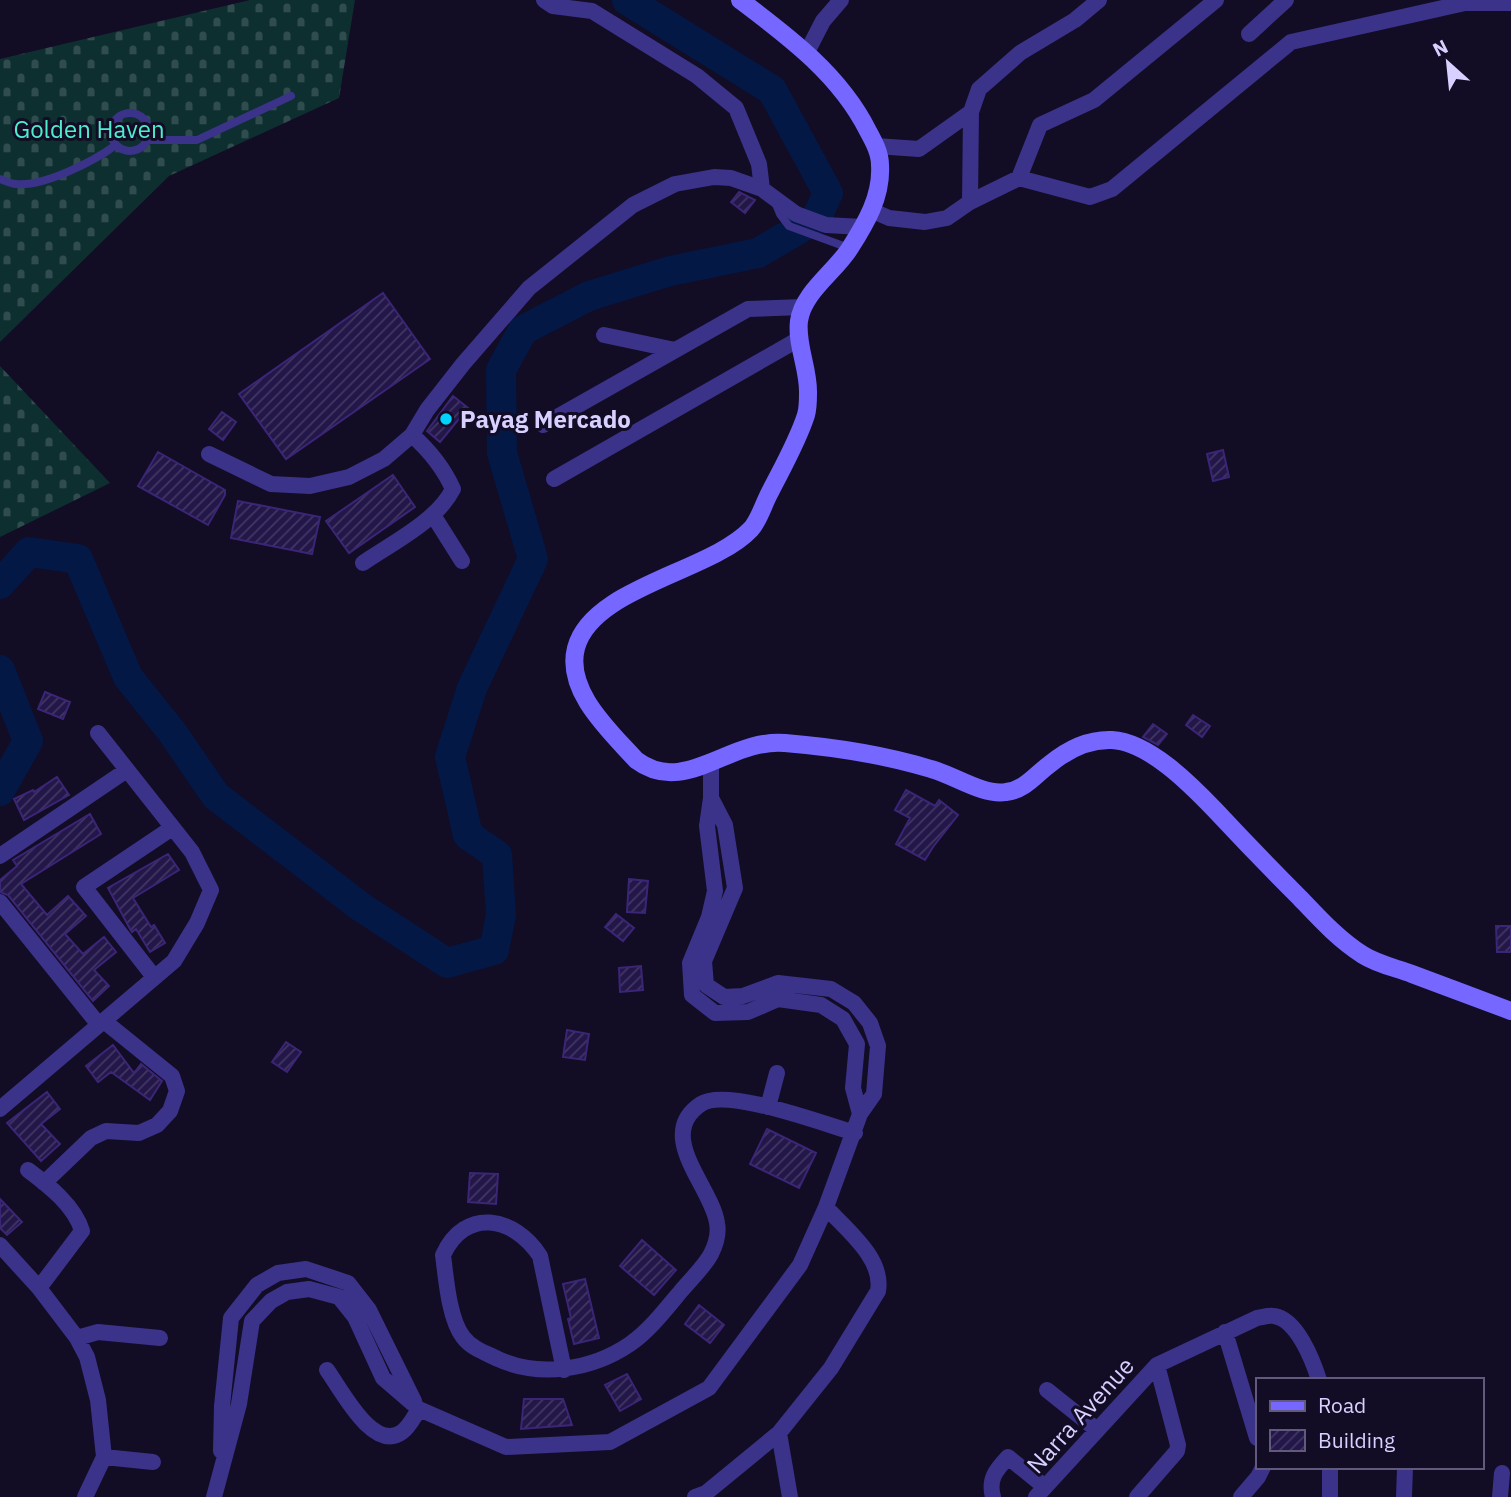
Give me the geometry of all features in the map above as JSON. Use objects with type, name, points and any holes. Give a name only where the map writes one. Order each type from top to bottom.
[{"type":"main road","points":[[740,0],[807,52],[846,95],[860,116],[876,146],[880,164],[873,211],[850,249],[803,307],[799,321],[799,338],[808,391],[807,412],[753,526],[726,549],[621,599],[593,621],[576,648],[577,682],[594,710],[644,767],[668,774],[710,763],[736,750],[781,742],[810,745],[932,769],[985,791],[1003,793],[1018,790],[1064,753],[1081,745],[1114,740],[1124,743],[1149,753],[1196,790],[1320,918],[1364,956],[1511,1011]]},
{"type":"street","points":[[544,0],[553,6],[592,10],[697,76],[736,108],[768,194]]},
{"type":"street","points":[[807,52],[823,21],[841,0]]},
{"type":"street","points":[[970,202],[971,112],[979,89],[1020,53],[1075,20],[1100,0]]},
{"type":"street","points":[[1019,178],[1040,125],[1094,100],[1216,0]]},
{"type":"street","points":[[1249,34],[1286,0]]},
{"type":"street","points":[[873,211],[889,218],[925,222],[947,218],[970,202],[1019,178],[1090,197],[1112,190],[1291,41],[1462,2],[1511,3]]},
{"type":"street","points":[[876,146],[919,149],[971,112]]},
{"type":"street","points":[[209,454],[271,484],[310,486],[349,477],[384,459],[412,435],[427,410],[463,364],[529,288],[633,205],[675,184],[714,177],[731,178],[768,194],[792,220],[821,231],[862,227]]},
{"type":"street","points":[[543,425],[748,309],[803,307]]},
{"type":"street","points":[[604,335],[675,349]]},
{"type":"street","points":[[554,479],[799,338]]},
{"type":"street","points":[[363,563],[433,515],[448,499],[453,489],[445,471],[412,435]]},
{"type":"street","points":[[433,515],[462,561]]},
{"type":"street","points":[[0,1109],[174,961],[197,923],[211,890],[192,852],[98,733]]},
{"type":"street","points":[[710,763],[711,798],[707,826],[715,891],[709,917],[690,962],[692,995],[715,1013],[748,1012],[778,999],[821,1005],[843,1019],[857,1044],[853,1088],[860,1114]]},
{"type":"street","points":[[0,856],[127,770]]},
{"type":"street","points":[[214,1497],[220,1480],[222,1406],[232,1318],[257,1285],[278,1273],[306,1269],[348,1283],[369,1310],[419,1409],[506,1447],[610,1443],[709,1388],[800,1265],[826,1207],[860,1114],[874,1094],[878,1046],[870,1023],[854,1003],[831,989],[778,983],[743,996],[724,997],[706,985],[704,961],[735,888],[726,825],[711,798]]},
{"type":"street","points":[[154,978],[84,887],[172,828]]},
{"type":"street","points":[[715,891],[735,888]]},
{"type":"street","points":[[0,902],[101,1023],[172,1076],[177,1091],[170,1111],[157,1125],[139,1133],[106,1130],[91,1138],[44,1183]]},
{"type":"street","points":[[768,1107],[776,1073]]},
{"type":"street","points":[[565,1370],[540,1256],[536,1250],[522,1235],[485,1221],[472,1223],[455,1236],[443,1255],[456,1326],[464,1339],[476,1349],[514,1366],[565,1370],[603,1359],[631,1344],[663,1312],[710,1255],[717,1237],[717,1221],[684,1150],[682,1130],[689,1116],[701,1103],[719,1098],[742,1100],[855,1133]]},
{"type":"street","points":[[27,1170],[44,1183],[78,1218],[82,1231],[39,1288]]},
{"type":"street","points":[[695,1497],[706,1493],[779,1433],[831,1368],[878,1292],[880,1281],[874,1261],[826,1207]]},
{"type":"street","points":[[0,1245],[39,1288],[77,1338],[87,1357],[99,1400],[104,1457],[85,1497]]},
{"type":"street","name":"Narra Avenue","points":[[1041,1494],[1157,1365],[1257,1318],[1273,1316],[1289,1324],[1312,1359],[1318,1378]]},
{"type":"street","points":[[77,1338],[98,1332],[160,1338]]},
{"type":"street","points":[[1225,1332],[1256,1435]]},
{"type":"street","points":[[1137,1497],[1177,1451],[1178,1445],[1157,1365]]},
{"type":"street","points":[[327,1370],[373,1432],[390,1437],[402,1433],[419,1409]]},
{"type":"street","points":[[1047,1390],[1097,1430]]},
{"type":"street","points":[[779,1433],[790,1497]]},
{"type":"street","points":[[104,1457],[153,1462]]},
{"type":"street","points":[[993,1497],[993,1474],[1008,1457],[1041,1494]]},
{"type":"street","points":[[1241,1497],[1262,1469]]},
{"type":"street","points":[[1330,1469],[1330,1497]]},
{"type":"street","points":[[1404,1497],[1405,1469]]},
{"type":"street","points":[[1500,1497],[1502,1473]]},
{"type":"lane","points":[[148,140],[148,124],[141,115],[131,112],[120,115],[112,124],[111,135],[116,145],[125,150],[135,150],[148,140],[197,140],[291,96]]},
{"type":"lane","points":[[0,179],[17,184],[43,180],[75,169],[116,145]]},
{"type":"lane","points":[[821,231],[850,249]]},
{"type":"green space","name":"Golden Haven","points":[[250,0],[355,0],[339,98],[169,176],[0,342],[0,59]]},
{"type":"green space","points":[[0,366],[110,483],[0,537]]},
{"type":"building","points":[[739,192],[755,200],[745,213],[731,202]]},
{"type":"building","points":[[383,293],[430,359],[286,459],[239,394]]},
{"type":"building","name":"Payag Mercado","points":[[453,396],[468,408],[440,442],[427,431]]},
{"type":"building","points":[[222,412],[236,422],[223,440],[209,429]]},
{"type":"building","points":[[1223,450],[1229,477],[1213,481],[1207,454]]},
{"type":"building","points":[[158,452],[225,490],[225,495],[208,525],[138,486]]},
{"type":"building","points":[[393,475],[415,507],[349,553],[326,521]]},
{"type":"building","points":[[238,501],[320,517],[312,554],[231,538]]},
{"type":"building","points":[[45,692],[70,702],[63,719],[38,709]]},
{"type":"building","points":[[1193,715],[1210,726],[1202,737],[1186,725]]},
{"type":"building","points":[[1153,724],[1167,734],[1158,745],[1143,737]]},
{"type":"building","points":[[57,777],[69,795],[24,820],[14,799],[33,790],[34,792]]},
{"type":"building","points":[[906,790],[935,806],[939,800],[958,815],[925,860],[896,844],[910,818],[895,810]]},
{"type":"building","points":[[90,814],[101,834],[21,884],[47,915],[68,896],[86,916],[65,934],[83,954],[104,937],[116,952],[94,970],[109,986],[93,1001],[8,895],[0,892],[0,880],[17,866],[13,860]]},
{"type":"building","points":[[168,854],[179,870],[133,898],[151,927],[154,925],[165,943],[150,952],[136,929],[132,932],[130,929],[108,888]]},
{"type":"building","points":[[629,879],[648,881],[645,913],[627,912]]},
{"type":"building","points":[[616,914],[634,928],[623,941],[605,927]]},
{"type":"building","points":[[1496,926],[1511,926],[1511,952],[1497,952]]},
{"type":"building","points":[[641,966],[643,990],[620,992],[619,968]]},
{"type":"building","points":[[567,1030],[589,1034],[585,1060],[563,1057]]},
{"type":"building","points":[[286,1042],[301,1052],[287,1072],[272,1062]]},
{"type":"building","points":[[113,1045],[134,1073],[141,1064],[162,1081],[150,1100],[111,1072],[98,1082],[86,1066]]},
{"type":"building","points":[[47,1092],[60,1109],[41,1124],[60,1144],[41,1161],[7,1123]]},
{"type":"building","points":[[767,1129],[816,1153],[799,1188],[750,1164]]},
{"type":"building","points":[[470,1173],[498,1174],[496,1204],[468,1202]]},
{"type":"building","points":[[0,1199],[22,1222],[7,1235],[0,1228]]},
{"type":"building","points":[[642,1240],[676,1270],[654,1295],[620,1266]]},
{"type":"building","points":[[585,1279],[599,1338],[574,1344],[563,1284]]},
{"type":"building","points":[[699,1305],[724,1325],[710,1343],[685,1324]]},
{"type":"building","points":[[627,1374],[641,1399],[620,1411],[605,1385]]},
{"type":"building","points":[[524,1399],[563,1399],[572,1425],[521,1429]]},
{"type":"waterway","points":[[0,584],[29,552],[78,559],[128,677],[172,732],[216,796],[361,907],[447,963],[494,950],[501,915],[497,855],[468,835],[450,757],[472,688],[533,559],[502,453],[501,370],[523,330],[589,296],[670,271],[758,253],[816,219],[828,193],[772,90],[627,0]]},
{"type":"waterway","points":[[0,670],[28,741],[0,791]]},
{"type":"place","name":"Payag Mercado","points":[[446,419]]}]
